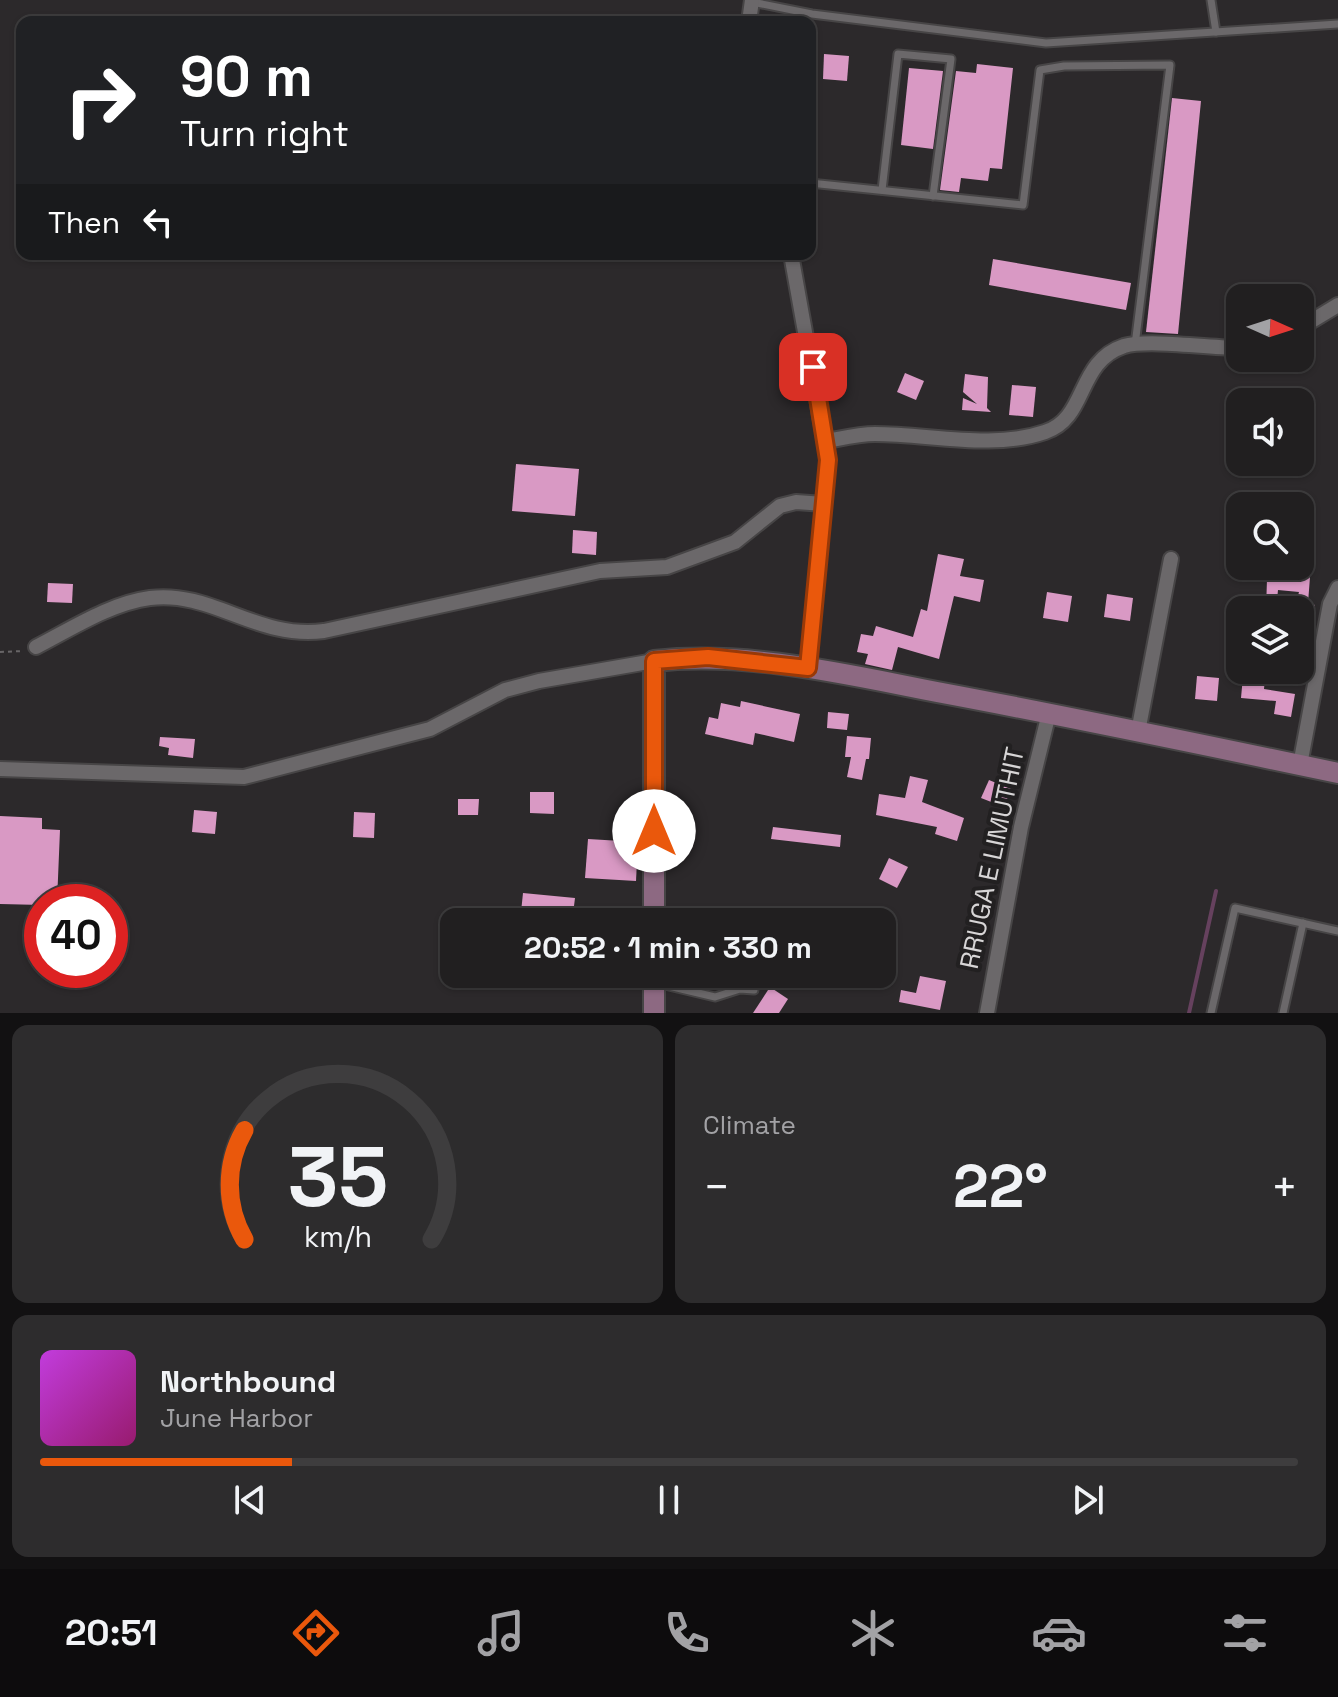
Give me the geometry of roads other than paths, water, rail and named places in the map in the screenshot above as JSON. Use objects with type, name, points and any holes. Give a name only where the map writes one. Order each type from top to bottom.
[{"type":"street","points":[[792,260],[827,441],[808,668]]},
{"type":"street","points":[[1314,320],[1338,305]]},
{"type":"street","points":[[827,441],[874,434],[991,439],[1047,432],[1062,423],[1074,409],[1096,362],[1125,346],[1226,348]]},
{"type":"street","points":[[36,647],[108,611],[150,598],[192,601],[287,633],[324,631],[600,571],[667,567],[735,542],[780,506],[796,502],[824,504]]},
{"type":"street","points":[[1138,732],[1171,559]]},
{"type":"street","points":[[1300,765],[1330,604],[1338,588]]},
{"type":"street","points":[[0,769],[73,774],[244,777],[430,729],[505,690],[585,671],[708,657],[808,668],[1049,713],[1338,773]]},
{"type":"street","points":[[654,661],[654,908]]},
{"type":"street","name":"RRUGA E LIMUTHIT","points":[[987,1013],[1021,827],[1049,713]]},
{"type":"street","points":[[654,988],[654,1013]]},
{"type":"lane","points":[[1211,0],[1216,32]]},
{"type":"lane","points":[[751,8],[1046,43],[1338,24]]},
{"type":"lane","points":[[882,190],[898,54],[951,59],[933,196]]},
{"type":"lane","points":[[816,184],[1023,205],[1040,70],[1064,66],[1170,65],[1135,345]]},
{"type":"lane","points":[[1211,1013],[1235,908],[1338,931]]},
{"type":"lane","points":[[1283,1013],[1303,923]]},
{"type":"lane","points":[[686,988],[715,997],[740,989],[754,990]]},
{"type":"waterway","points":[[1189,1013],[1216,891]]}]
